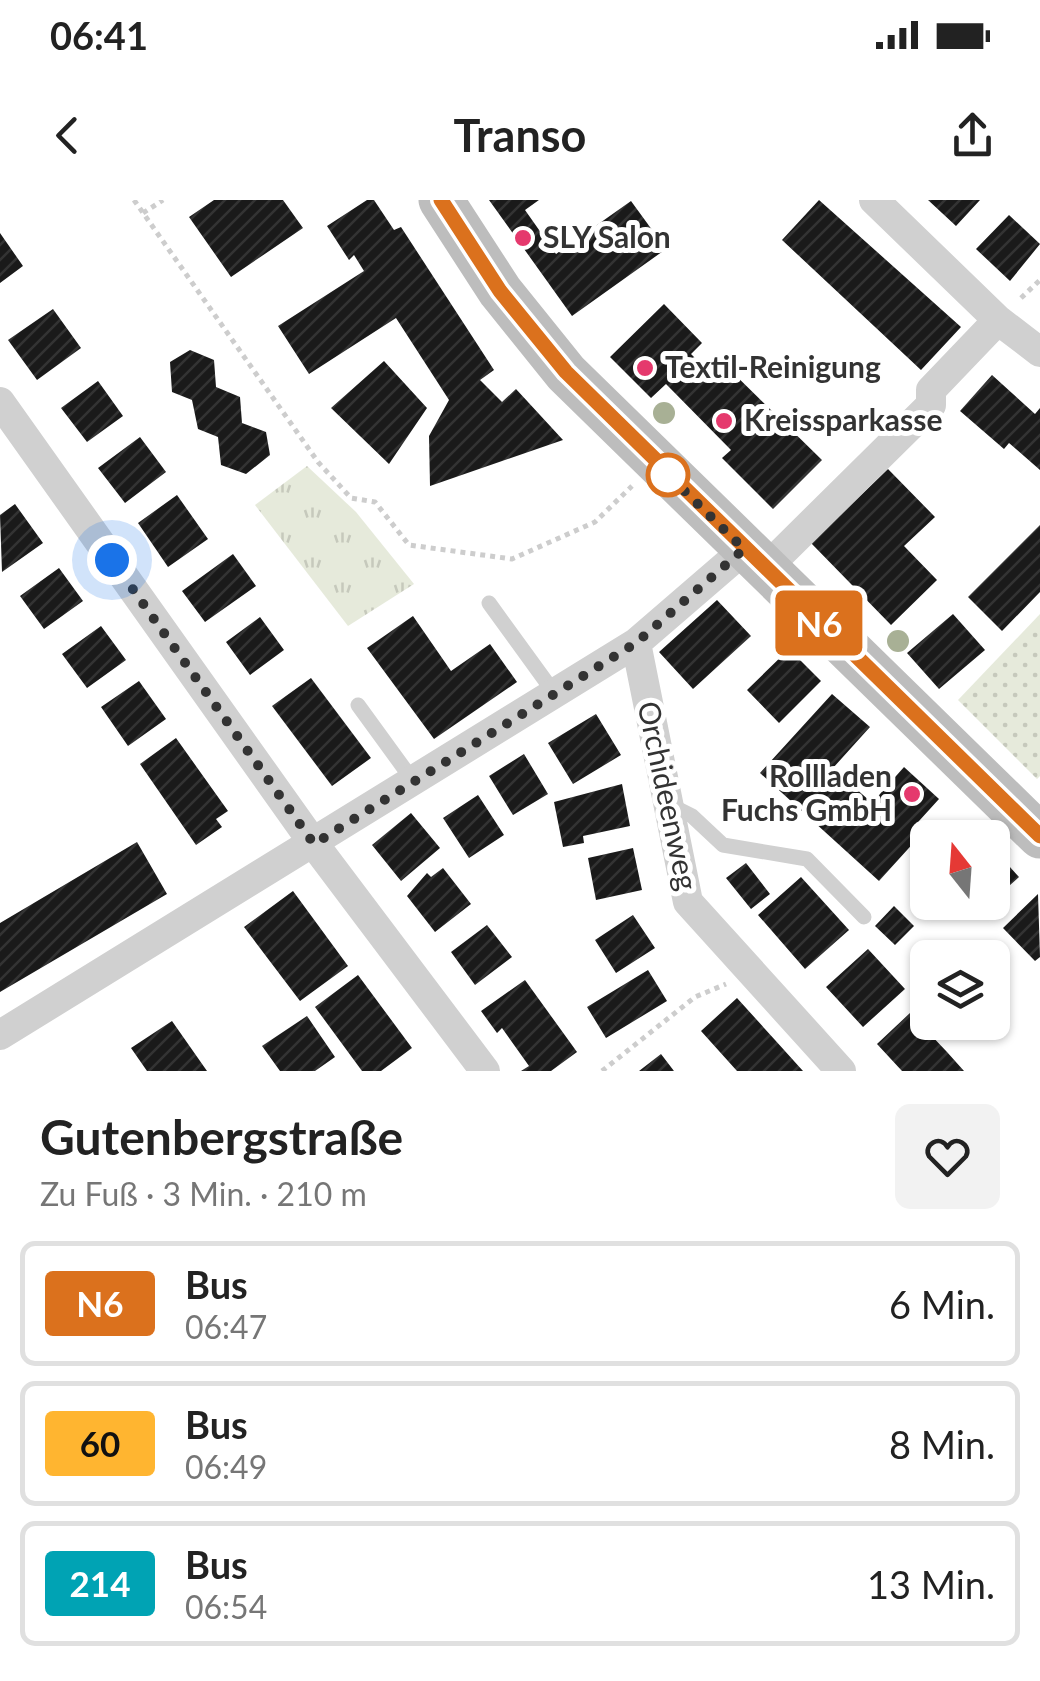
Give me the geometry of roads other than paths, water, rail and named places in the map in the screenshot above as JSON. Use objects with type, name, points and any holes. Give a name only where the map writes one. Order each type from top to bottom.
[{"type":"street","points":[[441,200],[500,291],[566,372],[1040,836]]},
{"type":"street","points":[[874,200],[998,320],[1040,352]]},
{"type":"street","points":[[0,1035],[636,643],[754,559],[931,405],[931,390],[998,320]]},
{"type":"street","points":[[0,402],[314,844],[484,1071]]},
{"type":"street","name":"Orchideenweg","points":[[636,643],[688,902],[841,1071]]},
{"type":"lane","points":[[489,603],[554,694]]},
{"type":"lane","points":[[358,706],[414,782]]},
{"type":"lane","points":[[668,804],[692,816],[723,844],[807,859],[864,917]]},
{"type":"place","name":"SLY Salon","points":[[523,238]]},
{"type":"place","name":"Textil-Reinigung","points":[[645,368]]},
{"type":"place","name":"Kreissparkasse","points":[[724,421]]},
{"type":"place","name":"Rollladen Fuchs GmbH","points":[[912,794]]}]
